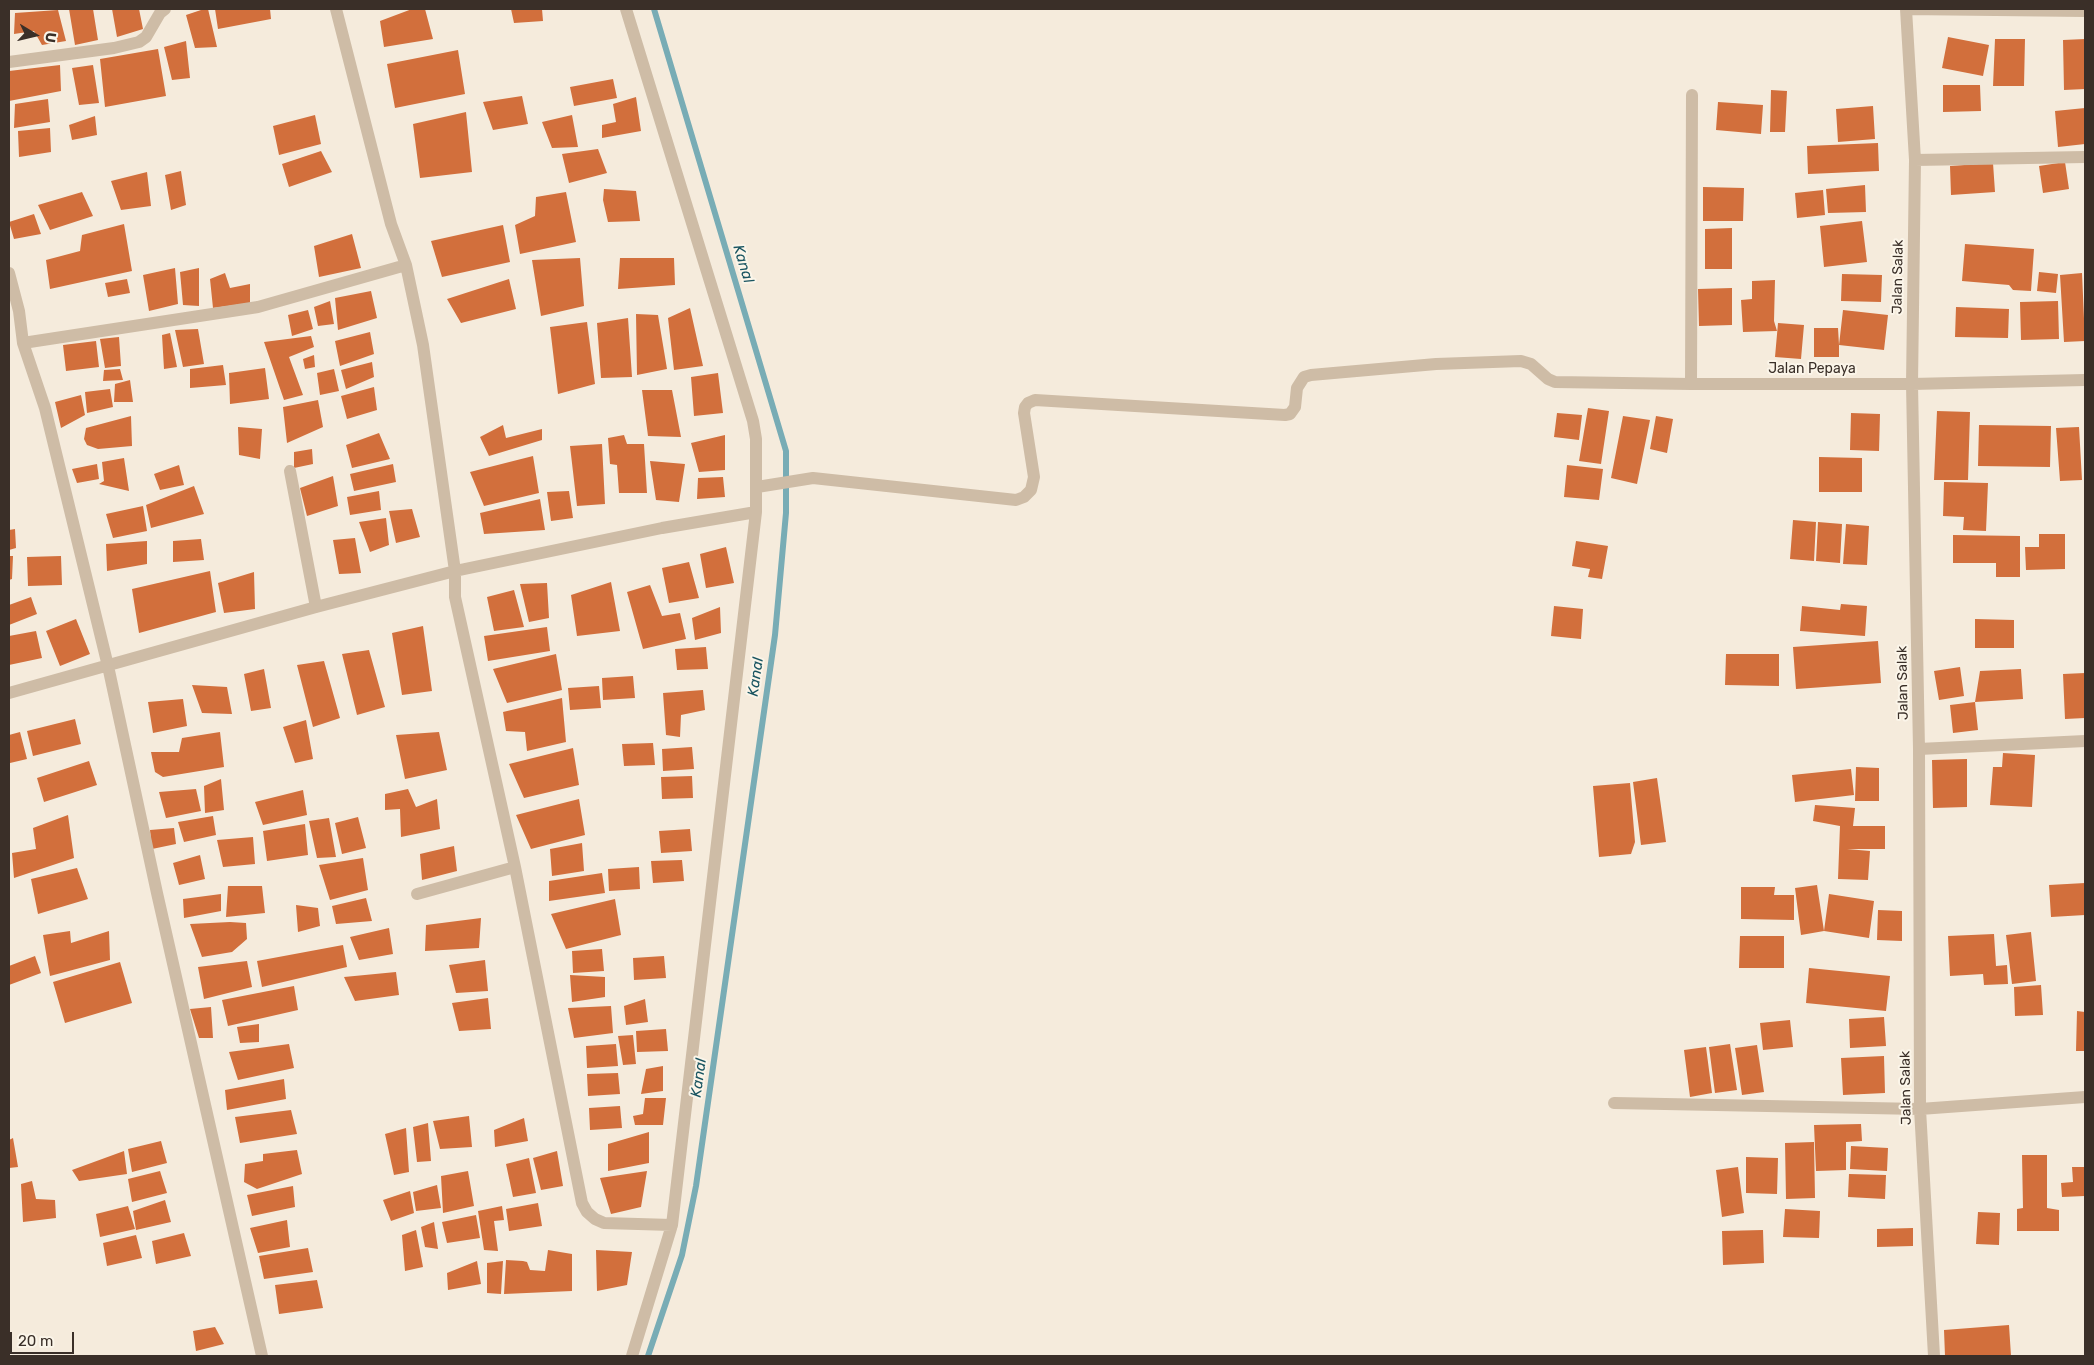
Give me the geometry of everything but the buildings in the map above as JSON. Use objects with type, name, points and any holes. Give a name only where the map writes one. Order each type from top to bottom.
[{"type":"street","points":[[9,62],[114,48],[139,42],[146,37],[160,13],[165,9]]},
{"type":"street","points":[[336,9],[391,224],[406,265],[423,345],[455,571],[456,597],[515,867],[582,1204],[595,1219],[604,1223],[672,1225]]},
{"type":"street","points":[[626,9],[753,421],[762,486],[756,512],[672,1225],[632,1356]]},
{"type":"street","points":[[1906,9],[2085,11]]},
{"type":"street","name":"Jalan Salak","points":[[1906,9],[1915,160],[1912,384],[1919,749],[1920,1109],[1934,1356]]},
{"type":"street","points":[[1691,384],[1692,95]]},
{"type":"street","points":[[1915,160],[2085,157]]},
{"type":"street","points":[[24,343],[258,307],[406,265]]},
{"type":"street","points":[[9,273],[24,343],[45,408],[108,666],[159,903],[262,1356]]},
{"type":"street","name":"Jalan Pepaya","points":[[762,486],[813,478],[1016,500],[1024,498],[1031,490],[1034,477],[1024,413],[1028,402],[1035,400],[1285,415],[1290,414],[1296,407],[1297,388],[1301,378],[1311,375],[1436,364],[1509,360],[1531,364],[1548,379],[1555,382],[1912,384],[2085,380]]},
{"type":"street","points":[[290,471],[316,607]]},
{"type":"street","points":[[9,693],[316,607],[455,571],[662,528],[756,512]]},
{"type":"street","points":[[1919,749],[2085,741]]},
{"type":"street","points":[[416,894],[515,867]]},
{"type":"street","points":[[1614,1103],[1920,1109],[2085,1097]]},
{"type":"waterway","name":"Kanal","points":[[648,1356],[682,1255],[696,1186],[775,635],[786,513],[786,451],[654,9]]}]
